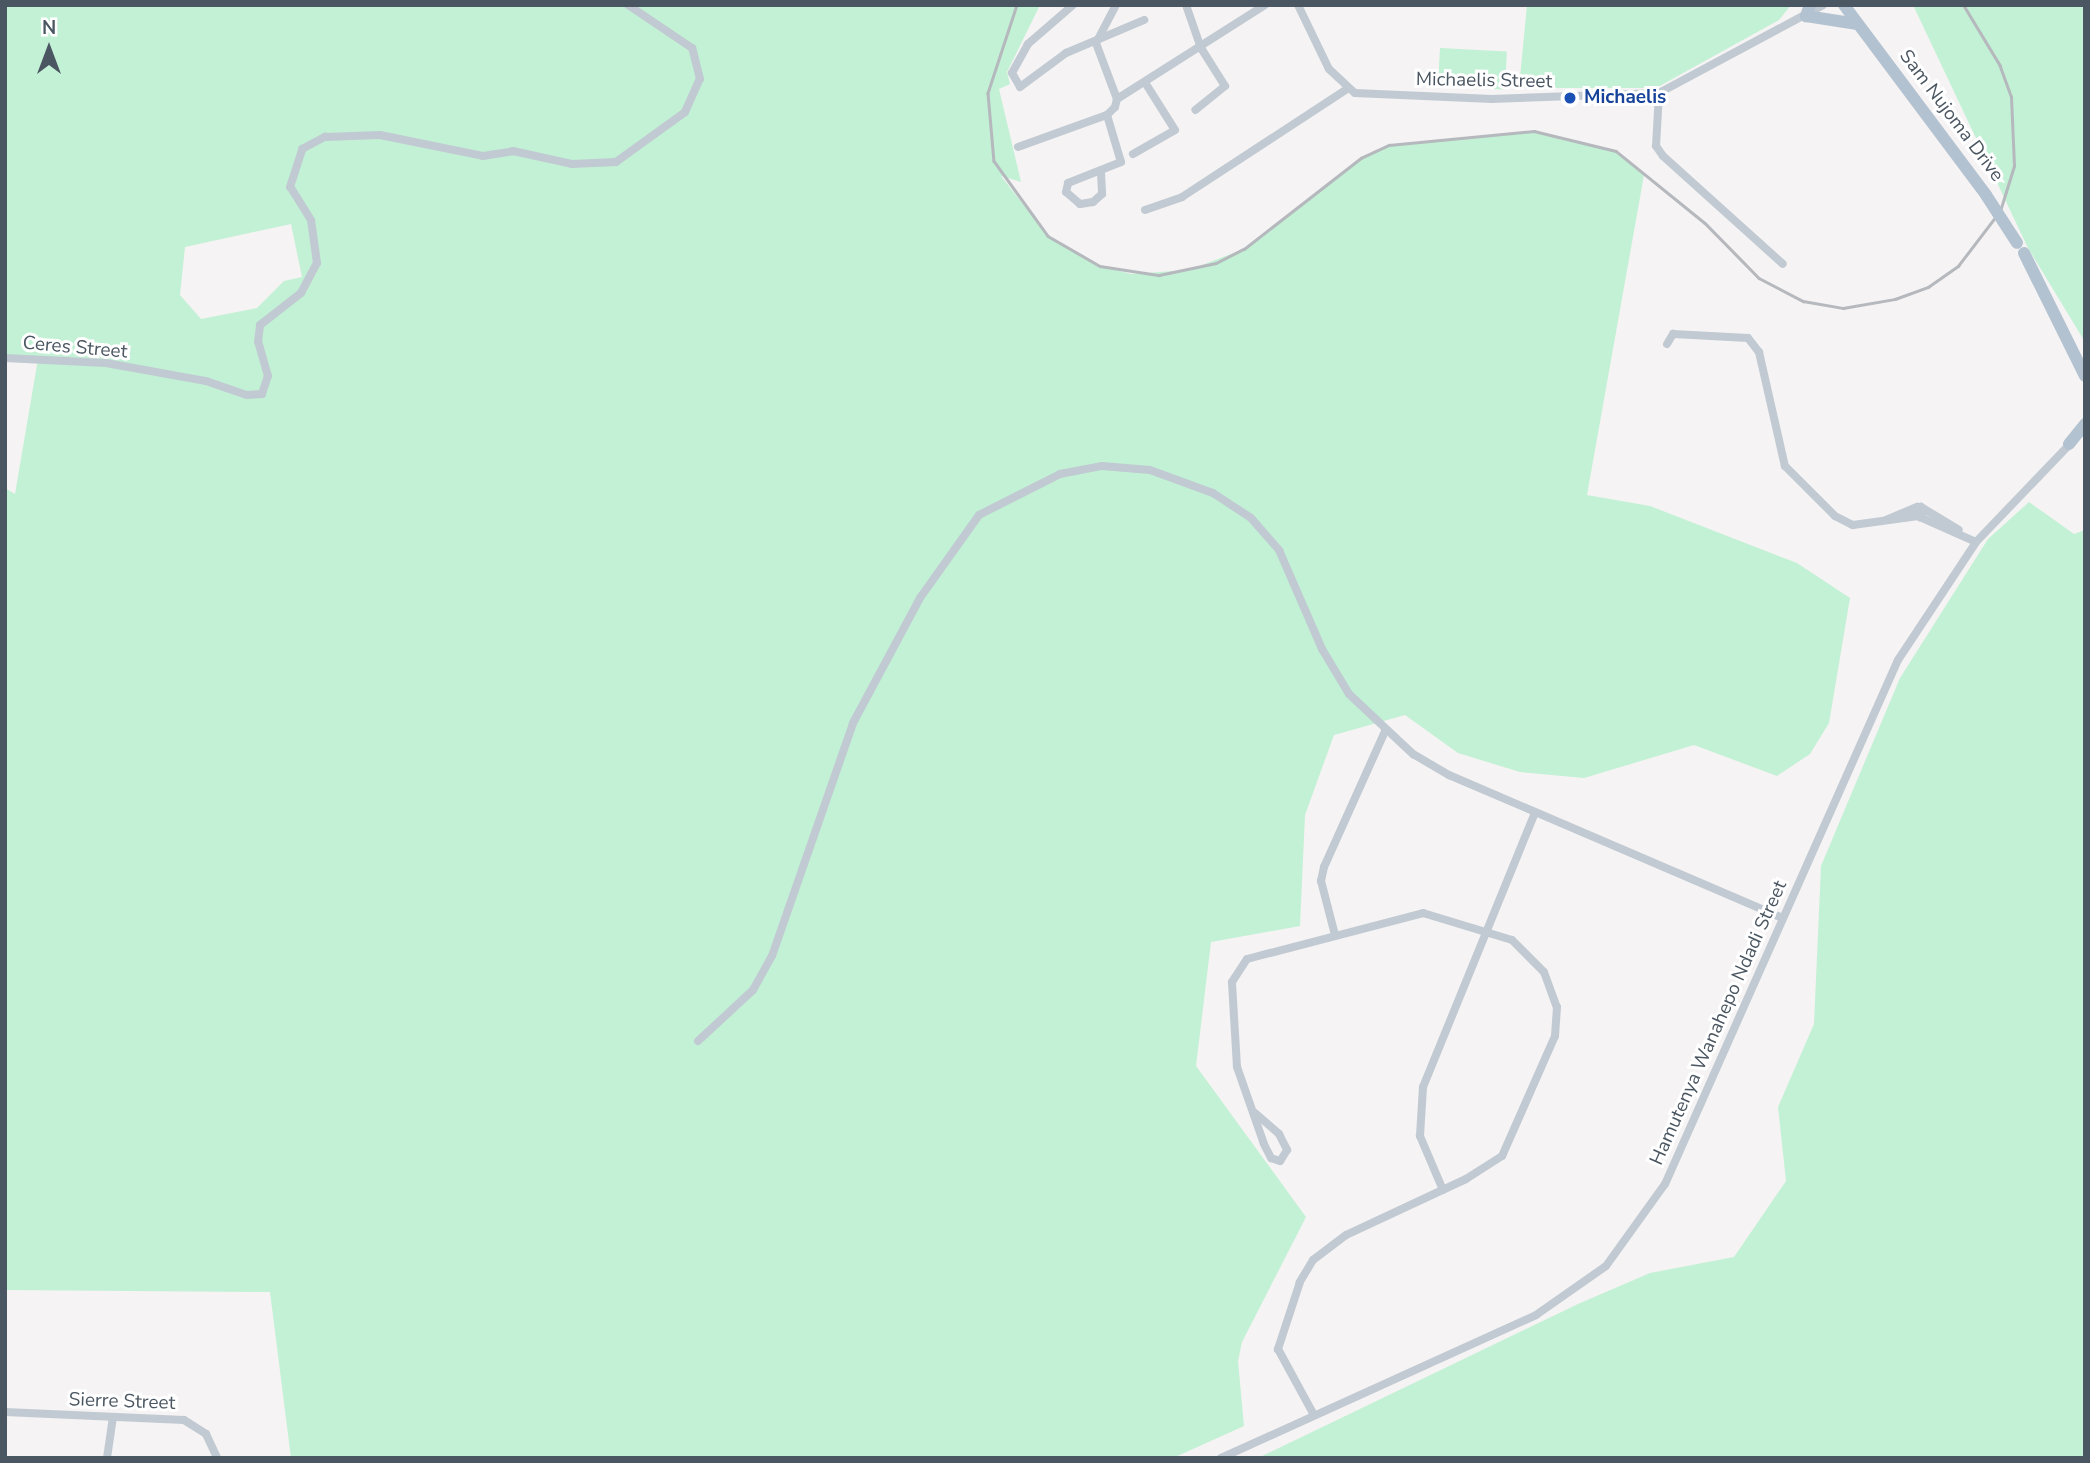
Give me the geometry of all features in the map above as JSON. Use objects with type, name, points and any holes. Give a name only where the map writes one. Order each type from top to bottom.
[{"type":"main road","name":"Sam Nujoma Drive","points":[[1844,5],[1986,195],[2085,360]]},
{"type":"main road","points":[[1808,11],[1857,24]]},
{"type":"main road","name":"Sam Nujoma Drive","points":[[2020,248],[2085,376]]},
{"type":"main road","points":[[2069,444],[2085,424]]},
{"type":"street","name":"Ceres Street","points":[[5,358],[106,363],[182,380],[206,381],[247,395],[265,392],[260,325],[301,293],[317,263],[312,220],[290,187],[295,166],[309,143],[380,135],[483,156],[513,151],[600,164],[616,162],[684,112],[699,89],[695,52],[628,5]]},
{"type":"street","points":[[1073,5],[1028,44],[1012,73],[1022,87],[1066,53],[1096,43],[1144,20]]},
{"type":"street","points":[[1116,5],[1096,43],[1117,99]]},
{"type":"street","points":[[1186,5],[1200,47],[1225,86],[1195,110]]},
{"type":"street","points":[[1145,210],[1182,197],[1347,89],[1329,69],[1298,5]]},
{"type":"street","name":"Michaelis Street","points":[[1347,89],[1364,95],[1492,99],[1659,93],[1823,5]]},
{"type":"street","points":[[1018,147],[1107,115],[1117,99],[1146,84],[1259,7]]},
{"type":"street","points":[[1133,154],[1175,130],[1146,84]]},
{"type":"street","points":[[1659,93],[1656,146],[1663,156],[1783,264]]},
{"type":"street","points":[[1101,173],[1102,194],[1093,202],[1080,204],[1066,192],[1068,183],[1101,173],[1121,162],[1107,115]]},
{"type":"street","points":[[1667,344],[1672,334],[1722,333],[1740,335],[1757,345],[1785,466],[1843,521],[1861,527],[1920,513],[1959,530],[1976,542]]},
{"type":"street","name":"Hamutenya Wanahepo Ndadi Street","points":[[1221,1458],[1536,1315],[1606,1266],[1665,1184],[1781,917],[1898,660],[1976,542],[2085,430]]},
{"type":"street","points":[[698,1041],[753,990],[772,956],[853,723],[920,598],[979,515],[1021,489],[1060,474],[1102,466],[1150,470],[1213,493],[1251,518],[1279,551],[1322,649],[1349,694],[1385,731],[1449,775],[1781,917]]},
{"type":"street","points":[[1335,935],[1321,881],[1324,867],[1385,731]]},
{"type":"street","points":[[1443,1190],[1420,1136],[1420,1103],[1535,813]]},
{"type":"street","points":[[1255,1113],[1279,1134],[1287,1150],[1280,1161],[1271,1158],[1264,1144],[1237,1067],[1232,982],[1239,965],[1335,935],[1423,913],[1512,940],[1534,956],[1554,995],[1558,1020],[1502,1156],[1443,1190],[1328,1246],[1300,1282],[1278,1349],[1314,1415]]},
{"type":"street","name":"Sierre Street","points":[[5,1412],[184,1420],[206,1434],[216,1458]]},
{"type":"street","points":[[107,1458],[113,1417]]},
{"type":"green space","points":[[5,5],[1040,5],[1007,72],[1010,84],[999,89],[1021,182],[1001,176],[1048,236],[1100,266],[1131,274],[1189,270],[1244,249],[1361,158],[1389,145],[1534,131],[1616,151],[1644,175],[1587,495],[1650,506],[1797,563],[1850,598],[1829,723],[1810,754],[1777,776],[1694,745],[1584,778],[1520,772],[1458,753],[1405,715],[1334,735],[1305,815],[1300,926],[1211,942],[1196,1066],[1306,1217],[1242,1342],[1238,1361],[1244,1426],[1173,1458],[291,1458],[270,1292],[5,1290],[5,488],[15,494],[38,359],[5,358]],"holes":[[[291,224],[302,277],[284,281],[257,308],[201,319],[180,295],[185,247]]]},
{"type":"green space","points":[[1527,5],[1791,5],[1779,20],[1656,88],[1519,88]]},
{"type":"green space","points":[[1913,5],[2085,5],[2085,342],[2028,248]]},
{"type":"green space","points":[[1440,48],[1507,52],[1505,89],[1438,86]]},
{"type":"green space","points":[[2029,502],[2074,534],[2085,530],[2085,1458],[1258,1458],[1578,1304],[1650,1273],[1734,1257],[1786,1181],[1778,1107],[1814,1024],[1821,866],[1900,678],[1988,539]]},
{"type":"railway","points":[[1017,5],[988,93],[994,161],[1048,236],[1100,266],[1159,275],[1216,263],[1244,249],[1361,158],[1389,145],[1534,131],[1616,151],[1705,223],[1759,278],[1803,301],[1843,308],[1895,299],[1928,287],[1958,266],[2000,211],[2014,166],[2011,97],[2000,66],[1963,5]]},
{"type":"place","name":"Michaelis","points":[[1570,98]]}]
